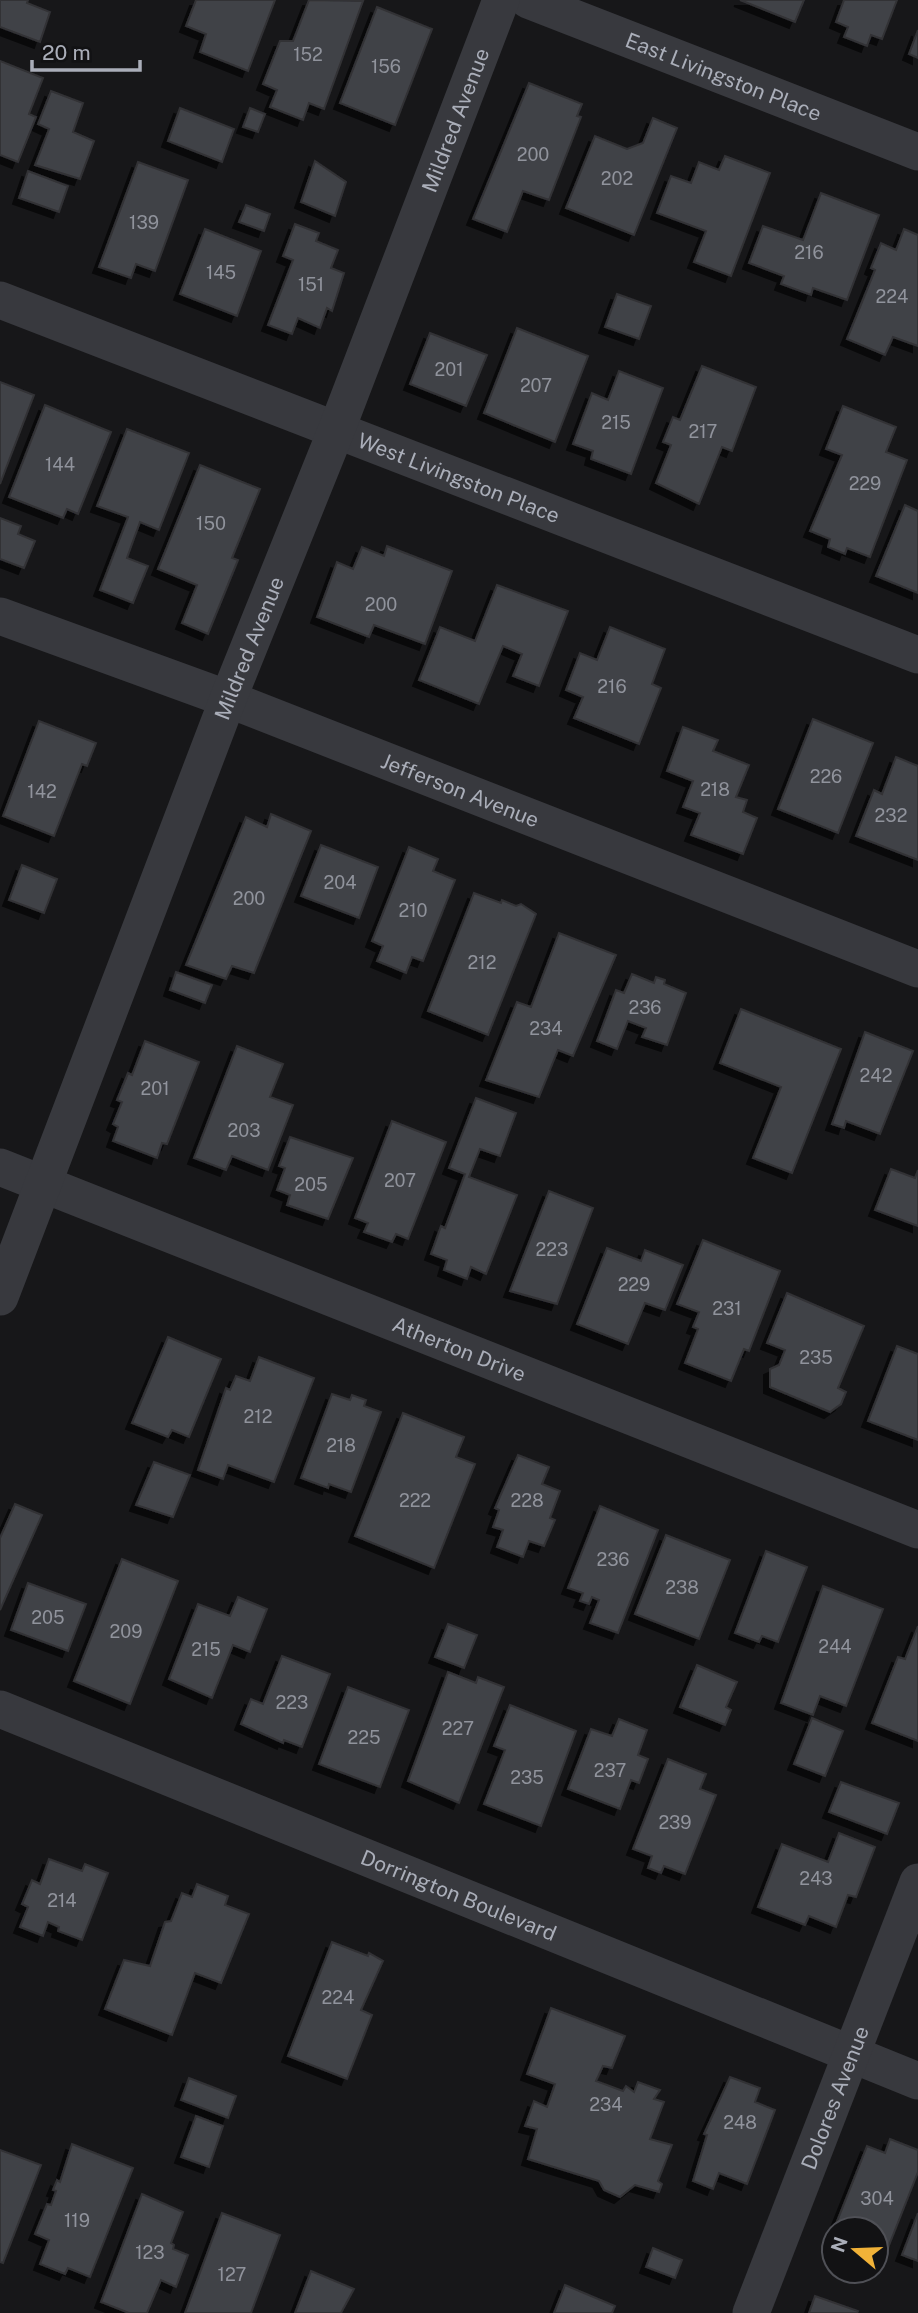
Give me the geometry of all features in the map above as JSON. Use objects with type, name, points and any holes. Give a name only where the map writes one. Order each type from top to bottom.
[{"type":"street","name":"Mildred Avenue","points":[[0,1297],[41,1183],[228,699],[336,431],[502,0]]},
{"type":"street","name":"East Livingston Place","points":[[528,0],[918,152]]},
{"type":"street","name":"West Livingston Place","points":[[0,300],[918,655]]},
{"type":"street","name":"Jefferson Avenue","points":[[0,616],[228,699],[918,969]]},
{"type":"street","name":"Atherton Drive","points":[[0,1167],[918,1530]]},
{"type":"street","name":"Dorrington Boulevard","points":[[0,1709],[848,2055],[918,2081]]},
{"type":"street","name":"Dolores Avenue","points":[[751,2313],[848,2055],[918,1882]]},
{"type":"building","points":[[0,0],[28,0],[27,3],[50,12],[40,42],[0,27]]},
{"type":"building","points":[[196,0],[275,0],[248,71],[200,52],[206,34],[186,26]]},
{"type":"building","points":[[309,0],[363,1],[324,109],[309,103],[303,120],[270,107],[277,90],[263,84],[280,41],[293,41]]},
{"type":"building","points":[[740,0],[804,0],[795,22]]},
{"type":"building","points":[[844,0],[897,0],[882,39],[871,35],[867,46],[844,37],[848,27],[836,22]]},
{"type":"building","points":[[377,7],[432,29],[395,125],[340,103]]},
{"type":"building","points":[[918,30],[918,58],[909,54]]},
{"type":"building","points":[[0,61],[43,78],[29,114],[36,117],[18,162],[0,155]]},
{"type":"building","points":[[529,83],[582,104],[577,116],[581,117],[549,200],[523,191],[507,232],[473,219]]},
{"type":"building","points":[[51,91],[83,103],[73,132],[94,141],[80,179],[35,165],[49,129],[38,124]]},
{"type":"building","points":[[180,108],[234,129],[222,162],[168,141]]},
{"type":"building","points":[[250,108],[265,114],[258,132],[243,127]]},
{"type":"building","points":[[653,118],[677,128],[634,235],[566,208],[595,136],[627,149],[643,143]]},
{"type":"building","points":[[725,156],[770,173],[731,276],[694,262],[706,231],[657,213],[671,176],[691,183],[699,162],[719,170]]},
{"type":"building","points":[[315,161],[346,182],[335,216],[301,202]]},
{"type":"building","points":[[138,162],[188,180],[155,271],[136,264],[131,278],[99,267]]},
{"type":"building","points":[[28,171],[68,186],[59,212],[19,198]]},
{"type":"building","points":[[821,193],[879,215],[847,300],[813,288],[811,295],[781,284],[784,276],[749,263],[763,226],[803,240]]},
{"type":"building","points":[[246,205],[270,214],[264,231],[239,222]]},
{"type":"building","points":[[295,224],[319,233],[316,241],[338,250],[331,268],[344,273],[332,311],[327,308],[320,328],[298,318],[292,334],[268,325],[293,260],[283,256]]},
{"type":"building","points":[[205,229],[261,251],[237,316],[180,294]]},
{"type":"building","points":[[904,229],[918,235],[918,346],[893,337],[885,355],[847,339],[875,270],[871,268],[881,243],[896,250]]},
{"type":"building","points":[[617,294],[651,306],[639,339],[605,327]]},
{"type":"building","points":[[517,328],[588,356],[555,442],[484,413]]},
{"type":"building","points":[[430,333],[487,355],[466,406],[410,384]]},
{"type":"building","points":[[702,366],[756,387],[732,451],[722,447],[699,504],[656,483],[671,445],[663,442],[673,417],[680,420]]},
{"type":"building","points":[[619,371],[663,388],[631,474],[591,459],[593,451],[573,444],[592,393],[608,400]]},
{"type":"building","points":[[0,382],[34,395],[0,484]]},
{"type":"building","points":[[45,405],[111,432],[78,514],[67,509],[63,518],[9,497]]},
{"type":"building","points":[[843,406],[896,427],[886,452],[907,460],[870,557],[847,548],[845,554],[828,547],[830,539],[810,531],[842,455],[826,449]]},
{"type":"building","points":[[127,429],[189,453],[159,530],[140,522],[127,558],[148,566],[133,603],[100,590],[128,517],[97,506]]},
{"type":"building","points":[[200,465],[260,489],[232,558],[238,560],[208,634],[182,623],[197,585],[158,569]]},
{"type":"building","points":[[905,505],[918,511],[918,593],[876,576]]},
{"type":"building","points":[[0,518],[21,526],[18,534],[35,541],[24,568],[0,559]]},
{"type":"building","points":[[387,546],[452,571],[425,644],[374,625],[369,637],[317,617],[337,562],[353,569],[362,547],[384,556]]},
{"type":"building","points":[[497,585],[568,611],[539,686],[513,676],[522,654],[503,646],[479,704],[419,680],[440,627],[475,641]]},
{"type":"building","points":[[610,627],[665,649],[652,684],[661,688],[639,744],[574,718],[583,697],[566,690],[580,653],[597,660]]},
{"type":"building","points":[[813,719],[873,743],[838,833],[778,809]]},
{"type":"building","points":[[39,721],[96,743],[87,766],[82,764],[54,836],[3,816]]},
{"type":"building","points":[[683,727],[718,740],[713,751],[749,765],[736,797],[747,800],[743,812],[757,818],[743,854],[691,835],[700,813],[683,807],[693,781],[667,771]]},
{"type":"building","points":[[896,757],[918,766],[918,860],[856,836],[874,790],[882,794]]},
{"type":"building","points":[[271,814],[311,831],[254,973],[232,966],[226,979],[186,965],[246,817],[267,827]]},
{"type":"building","points":[[321,845],[378,867],[359,918],[301,896]]},
{"type":"building","points":[[409,847],[438,859],[433,871],[455,880],[423,961],[412,957],[406,973],[377,961],[383,946],[372,941]]},
{"type":"building","points":[[22,865],[57,879],[44,913],[9,900]]},
{"type":"building","points":[[474,893],[501,903],[502,900],[516,906],[521,904],[536,914],[488,1035],[428,1011]]},
{"type":"building","points":[[559,933],[616,955],[573,1056],[558,1050],[539,1097],[486,1080],[517,1002],[531,1007]]},
{"type":"building","points":[[176,972],[212,985],[205,1003],[170,990]]},
{"type":"building","points":[[632,974],[654,983],[656,977],[665,980],[664,984],[686,993],[667,1045],[642,1037],[646,1028],[628,1021],[617,1049],[597,1041],[616,990],[624,993]]},
{"type":"building","points":[[741,1009],[841,1049],[792,1173],[753,1158],[781,1087],[720,1063]]},
{"type":"building","points":[[865,1032],[913,1051],[880,1134],[846,1121],[844,1128],[832,1124]]},
{"type":"building","points":[[145,1041],[199,1062],[167,1144],[162,1143],[157,1158],[113,1141],[118,1127],[113,1124],[122,1102],[117,1100],[128,1073],[132,1075]]},
{"type":"building","points":[[237,1046],[283,1064],[270,1097],[293,1105],[268,1170],[232,1156],[226,1170],[194,1158]]},
{"type":"building","points":[[476,1098],[516,1113],[500,1156],[480,1149],[469,1177],[517,1195],[486,1274],[471,1267],[467,1279],[444,1270],[447,1260],[431,1254],[441,1226],[445,1228],[465,1174],[449,1168]]},
{"type":"building","points":[[392,1121],[446,1142],[408,1239],[396,1234],[392,1242],[364,1232],[368,1223],[355,1218]]},
{"type":"building","points":[[290,1137],[353,1158],[328,1219],[287,1205],[290,1195],[277,1190],[285,1168],[279,1166]]},
{"type":"building","points":[[891,1169],[915,1178],[918,1170],[918,1226],[875,1210]]},
{"type":"building","points":[[549,1191],[593,1208],[557,1304],[510,1291]]},
{"type":"building","points":[[703,1240],[780,1271],[749,1351],[744,1349],[731,1381],[685,1363],[698,1329],[693,1327],[699,1312],[677,1304]]},
{"type":"building","points":[[607,1248],[641,1261],[645,1250],[683,1265],[665,1310],[645,1303],[628,1344],[577,1324]]},
{"type":"building","points":[[787,1293],[864,1326],[838,1388],[846,1392],[841,1404],[830,1412],[770,1387],[770,1369],[779,1365],[785,1350],[767,1343]]},
{"type":"building","points":[[168,1337],[221,1359],[189,1437],[172,1430],[168,1437],[132,1423]]},
{"type":"building","points":[[897,1346],[918,1354],[918,1440],[868,1421]]},
{"type":"building","points":[[259,1357],[314,1378],[274,1482],[228,1465],[223,1479],[198,1470],[226,1388],[230,1390],[236,1376],[250,1381]]},
{"type":"building","points":[[332,1394],[350,1400],[352,1395],[366,1400],[364,1406],[381,1412],[351,1492],[329,1484],[328,1488],[301,1478]]},
{"type":"building","points":[[403,1413],[464,1437],[456,1457],[475,1464],[434,1568],[355,1536]]},
{"type":"building","points":[[518,1455],[549,1467],[542,1484],[560,1491],[550,1518],[555,1520],[544,1546],[529,1541],[523,1557],[497,1547],[503,1530],[493,1527],[499,1510],[495,1508]]},
{"type":"building","points":[[154,1462],[190,1475],[173,1517],[136,1505]]},
{"type":"building","points":[[15,1504],[42,1515],[0,1610],[0,1538]]},
{"type":"building","points":[[600,1506],[658,1530],[618,1633],[590,1623],[599,1600],[592,1597],[589,1604],[580,1601],[583,1593],[568,1588]]},
{"type":"building","points":[[666,1535],[730,1560],[699,1639],[635,1614]]},
{"type":"building","points":[[766,1551],[807,1567],[778,1642],[762,1636],[759,1642],[735,1633]]},
{"type":"building","points":[[122,1559],[178,1581],[130,1704],[74,1681]]},
{"type":"building","points":[[28,1583],[86,1604],[68,1651],[11,1630]]},
{"type":"building","points":[[823,1586],[883,1609],[846,1706],[820,1696],[813,1715],[781,1703]]},
{"type":"building","points":[[238,1597],[267,1609],[250,1652],[233,1645],[212,1698],[169,1679],[198,1604],[230,1616]]},
{"type":"building","points":[[448,1624],[477,1635],[464,1668],[435,1657]]},
{"type":"building","points":[[918,1626],[918,1741],[872,1723],[898,1657],[905,1659]]},
{"type":"building","points":[[282,1656],[330,1674],[302,1747],[284,1740],[283,1743],[241,1724],[251,1699],[263,1704]]},
{"type":"building","points":[[697,1665],[737,1682],[726,1707],[731,1710],[725,1725],[680,1707]]},
{"type":"building","points":[[448,1672],[476,1683],[478,1677],[504,1687],[459,1803],[408,1781]]},
{"type":"building","points":[[348,1687],[409,1710],[380,1787],[319,1764]]},
{"type":"building","points":[[510,1705],[576,1731],[541,1826],[484,1804],[505,1750],[494,1746]]},
{"type":"building","points":[[812,1718],[843,1731],[825,1776],[794,1764]]},
{"type":"building","points":[[619,1719],[647,1730],[638,1755],[648,1759],[639,1783],[631,1780],[620,1809],[568,1789],[591,1729],[612,1736]]},
{"type":"building","points":[[668,1759],[706,1774],[700,1789],[716,1795],[685,1874],[664,1866],[661,1873],[648,1868],[652,1856],[633,1849]]},
{"type":"building","points":[[841,1782],[899,1803],[887,1834],[829,1812]]},
{"type":"building","points":[[839,1833],[875,1847],[856,1897],[848,1895],[836,1927],[809,1916],[805,1925],[758,1907],[782,1844],[828,1862]]},
{"type":"building","points":[[49,1859],[82,1871],[85,1864],[108,1873],[82,1940],[58,1931],[59,1927],[48,1922],[43,1936],[20,1927],[28,1907],[22,1904],[32,1880],[40,1884]]},
{"type":"building","points":[[197,1884],[228,1896],[225,1905],[249,1914],[221,1983],[195,1973],[172,2035],[105,2009],[124,1960],[150,1966],[165,1922],[171,1921],[182,1893],[192,1897]]},
{"type":"building","points":[[332,1942],[368,1956],[369,1953],[383,1961],[361,2010],[372,2015],[347,2079],[288,2056]]},
{"type":"building","points":[[551,2008],[625,2036],[612,2068],[603,2066],[596,2081],[623,2091],[626,2086],[634,2092],[638,2082],[660,2090],[654,2099],[664,2102],[650,2139],[672,2145],[658,2181],[662,2184],[659,2192],[635,2185],[620,2197],[604,2190],[599,2181],[528,2159],[537,2129],[525,2126],[534,2101],[547,2107],[555,2084],[527,2074]]},
{"type":"building","points":[[730,2077],[760,2088],[755,2102],[775,2110],[747,2184],[719,2173],[713,2189],[693,2181],[707,2135],[704,2134]]},
{"type":"building","points":[[189,2078],[236,2096],[228,2118],[181,2100]]},
{"type":"building","points":[[196,2116],[223,2126],[209,2167],[181,2157]]},
{"type":"building","points":[[890,2139],[918,2150],[918,2172],[890,2243],[890,2215],[840,2215],[867,2146],[885,2153]]},
{"type":"building","points":[[72,2144],[133,2168],[90,2277],[68,2268],[65,2274],[40,2264],[49,2240],[35,2234],[47,2204],[51,2205],[56,2191],[53,2190],[57,2180],[60,2182]]},
{"type":"building","points":[[0,2150],[41,2165],[3,2263],[0,2262]]},
{"type":"building","points":[[142,2194],[183,2212],[171,2243],[174,2245],[173,2249],[188,2255],[176,2287],[161,2280],[147,2313],[129,2313],[101,2302]]},
{"type":"building","points":[[222,2213],[280,2235],[251,2313],[185,2313]]},
{"type":"building","points":[[918,2213],[918,2261],[902,2255]]},
{"type":"building","points":[[653,2248],[682,2260],[675,2278],[646,2267]]},
{"type":"building","points":[[311,2271],[354,2289],[341,2313],[295,2313]]},
{"type":"building","points":[[565,2285],[615,2306],[612,2313],[554,2313]]},
{"type":"building","points":[[815,2296],[858,2311],[809,2313]]}]
